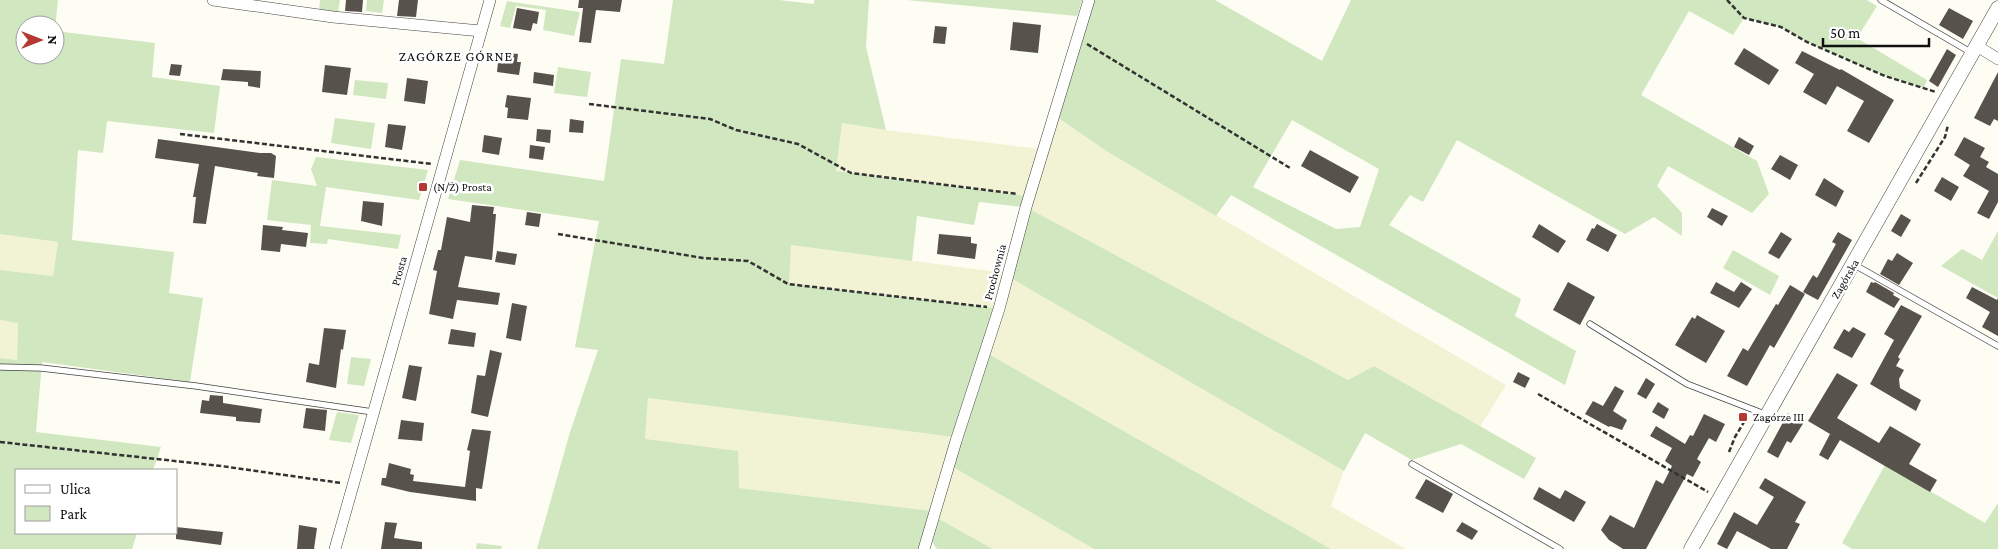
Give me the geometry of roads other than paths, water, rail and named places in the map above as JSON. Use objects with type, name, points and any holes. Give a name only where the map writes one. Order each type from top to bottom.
[{"type":"street","points":[[213,0],[333,16],[480,32]]},
{"type":"street","name":"Prosta","points":[[335,549],[490,0]]},
{"type":"street","name":"Prochownia","points":[[924,549],[956,441],[999,309],[1029,196],[1089,0]]},
{"type":"street","name":"Zagórska","points":[[1691,549],[1998,8]]},
{"type":"street","points":[[1975,50],[1998,58]]},
{"type":"lane","points":[[1881,0],[1975,50]]},
{"type":"lane","points":[[1853,264],[1998,346]]},
{"type":"lane","points":[[1590,324],[1687,384],[1767,415]]},
{"type":"lane","points":[[0,368],[51,369],[196,386],[373,412]]},
{"type":"lane","points":[[1412,464],[1560,549]]},
{"type":"place","name":"(N/Ż) Prosta","points":[[423,187]]},
{"type":"place","name":"Zagórze III","points":[[1743,417]]},
{"type":"district","name":"ZAGÓRZE GÓRNE","points":[[456,56]]}]
